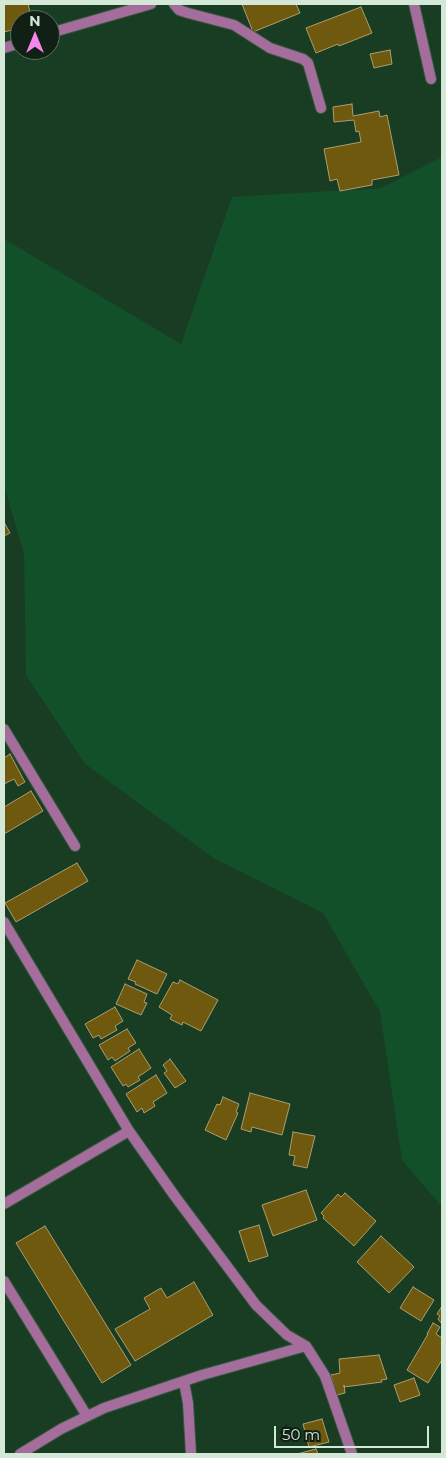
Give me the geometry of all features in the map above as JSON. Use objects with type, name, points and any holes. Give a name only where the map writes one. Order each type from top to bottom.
[{"type":"street","points":[[60,31],[151,4]]},
{"type":"street","points":[[174,4],[179,10],[234,25],[270,48],[303,59],[308,63],[322,108]]},
{"type":"street","points":[[414,4],[431,79]]},
{"type":"street","points":[[4,729],[75,846]]},
{"type":"street","points":[[4,922],[129,1131],[174,1196],[256,1305],[287,1335],[306,1346],[325,1376],[352,1454]]},
{"type":"street","points":[[4,1204],[129,1131]]},
{"type":"street","points":[[4,1281],[87,1416]]},
{"type":"street","points":[[20,1454],[60,1429],[104,1408],[306,1346]]},
{"type":"street","points":[[184,1382],[188,1403],[191,1454]]},
{"type":"green space","points":[[442,157],[442,1207],[402,1160],[380,1012],[323,913],[215,859],[85,764],[26,675],[24,553],[4,486],[4,239],[181,344],[232,197],[381,188]]},
{"type":"building","points":[[4,4],[28,4],[30,10],[10,10],[10,30],[4,32]]},
{"type":"building","points":[[242,4],[296,4],[300,13],[253,32]]},
{"type":"building","points":[[361,7],[372,33],[316,53],[306,28]]},
{"type":"building","points":[[390,50],[392,64],[374,68],[370,54]]},
{"type":"building","points":[[352,104],[353,116],[379,111],[380,117],[387,115],[399,175],[372,180],[372,185],[340,191],[337,179],[330,181],[324,149],[361,142],[359,131],[356,132],[354,120],[334,122],[333,107]]},
{"type":"building","points":[[4,522],[10,533],[4,536]]},
{"type":"building","points":[[10,754],[25,782],[18,786],[14,779],[4,784],[4,758]]},
{"type":"building","points":[[31,791],[43,811],[4,834],[4,807]]},
{"type":"building","points":[[77,863],[88,881],[16,922],[5,903]]},
{"type":"building","points":[[137,960],[167,974],[157,994],[128,979]]},
{"type":"building","points":[[180,980],[218,1000],[201,1031],[183,1022],[182,1025],[170,1019],[172,1015],[159,1007],[173,982],[178,984]]},
{"type":"building","points":[[125,984],[147,994],[144,1002],[147,1003],[141,1015],[116,1004]]},
{"type":"building","points":[[115,1007],[123,1021],[115,1026],[117,1030],[101,1039],[99,1035],[93,1038],[85,1024]]},
{"type":"building","points":[[127,1029],[136,1043],[128,1048],[130,1051],[115,1061],[112,1057],[108,1060],[99,1045]]},
{"type":"building","points":[[139,1049],[151,1068],[138,1077],[140,1080],[128,1087],[126,1084],[123,1086],[111,1067]]},
{"type":"building","points":[[170,1059],[186,1081],[175,1088],[164,1073],[167,1071],[163,1065]]},
{"type":"building","points":[[156,1075],[167,1093],[153,1102],[155,1106],[144,1113],[142,1108],[137,1112],[126,1094]]},
{"type":"building","points":[[250,1093],[290,1104],[282,1135],[252,1127],[251,1132],[241,1129]]},
{"type":"building","points":[[223,1097],[239,1104],[236,1112],[238,1113],[226,1140],[205,1130],[217,1104],[220,1105]]},
{"type":"building","points":[[293,1132],[315,1136],[307,1168],[293,1165],[295,1156],[289,1155]]},
{"type":"building","points":[[306,1190],[317,1220],[273,1236],[262,1205]]},
{"type":"building","points":[[345,1193],[376,1221],[354,1246],[323,1218],[324,1216],[321,1213],[338,1194],[341,1197]]},
{"type":"building","points":[[259,1225],[268,1256],[249,1262],[239,1231]]},
{"type":"building","points":[[45,1226],[131,1365],[102,1383],[16,1243]]},
{"type":"building","points":[[381,1236],[414,1267],[389,1293],[357,1262]]},
{"type":"building","points":[[194,1282],[213,1315],[135,1361],[115,1329],[150,1309],[144,1298],[161,1288],[167,1298]]},
{"type":"building","points":[[413,1287],[434,1300],[421,1321],[400,1308]]},
{"type":"building","points":[[442,1306],[442,1324],[438,1319],[440,1316],[437,1314]]},
{"type":"building","points":[[433,1323],[440,1327],[436,1334],[442,1338],[442,1360],[428,1383],[407,1370]]},
{"type":"building","points":[[379,1355],[387,1379],[381,1380],[382,1382],[344,1387],[345,1393],[337,1395],[331,1375],[340,1373],[339,1359]]},
{"type":"building","points":[[414,1378],[420,1395],[400,1402],[394,1385]]},
{"type":"building","points":[[322,1419],[329,1442],[309,1447],[303,1424]]},
{"type":"building","points":[[316,1449],[318,1454],[297,1454]]}]
